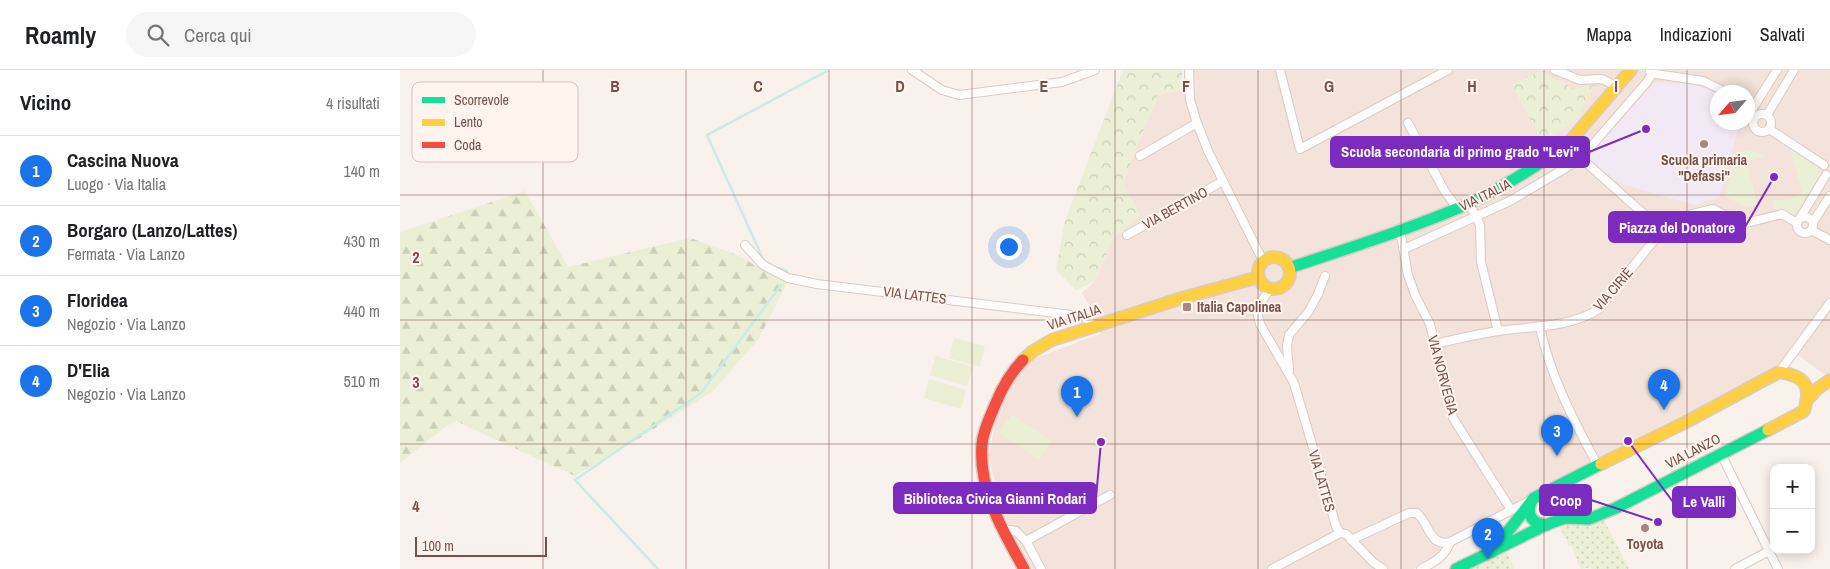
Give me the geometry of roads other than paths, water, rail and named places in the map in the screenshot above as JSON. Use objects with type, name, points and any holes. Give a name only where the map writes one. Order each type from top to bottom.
[{"type":"street","points":[[912,70],[942,90],[959,95],[1062,82],[1096,70]]},
{"type":"street","name":"VIA BERTINO","points":[[1189,70],[1190,100],[1197,123],[1208,150],[1263,261]]},
{"type":"street","points":[[1280,70],[1300,149],[1448,70]]},
{"type":"street","points":[[1556,70],[1580,80],[1602,79],[1618,87]]},
{"type":"street","name":"VIA ITALIA","points":[[1290,268],[1458,208],[1537,166],[1568,144],[1631,70]]},
{"type":"street","points":[[1755,107],[1777,70]]},
{"type":"street","points":[[1767,115],[1794,70]]},
{"type":"street","points":[[1651,71],[1703,81],[1711,85]]},
{"type":"street","name":"VIA ITALIA","points":[[1404,249],[1510,201],[1574,163],[1647,82],[1651,71]]},
{"type":"street","points":[[1755,111],[1767,115]]},
{"type":"street","points":[[1767,115],[1771,123],[1769,129]]},
{"type":"street","points":[[1140,156],[1197,123]]},
{"type":"street","points":[[1408,123],[1444,190],[1458,208]]},
{"type":"street","points":[[1755,128],[1761,132],[1769,129]]},
{"type":"street","points":[[1769,129],[1827,163],[1823,170],[1828,177],[1799,220],[1798,228],[1801,232],[1807,232],[1812,226],[1830,196]]},
{"type":"street","points":[[1568,144],[1663,231]]},
{"type":"street","name":"VIA BERTINO","points":[[1127,234],[1223,181]]},
{"type":"street","points":[[1469,203],[1480,225],[1481,262],[1498,331]]},
{"type":"street","name":"VIA CIRIÈ","points":[[1435,344],[1498,331],[1577,321],[1599,309],[1663,231],[1676,218],[1713,209],[1742,224],[1782,214],[1799,220]]},
{"type":"street","points":[[1799,220],[1808,217],[1812,226],[1830,240]]},
{"type":"street","name":"VIA NORVEGIA","points":[[1400,230],[1408,275],[1416,297],[1430,324],[1453,418],[1510,510]]},
{"type":"street","name":"VIA LATTES","points":[[745,245],[763,266],[788,278],[817,284],[1080,316],[1089,320],[1093,326]]},
{"type":"street","points":[[1273,257],[1287,263],[1290,268],[1290,277],[1285,285],[1275,289],[1270,289],[1258,277],[1259,268],[1263,261],[1273,257]]},
{"type":"street","name":"VIA LATTES","points":[[1289,372],[1287,346],[1289,335],[1309,310],[1325,276]]},
{"type":"street","name":"VIA ITALIA","points":[[1024,569],[1003,529],[983,480],[981,461],[982,443],[986,427],[1003,385],[1017,364],[1042,344],[1052,340],[1182,298],[1258,277]]},
{"type":"street","name":"VIA LATTES","points":[[1270,289],[1257,311],[1260,324],[1294,383],[1334,521],[1340,533]]},
{"type":"street","points":[[1828,381],[1803,380],[1793,374],[1779,372],[1830,303]]},
{"type":"street","points":[[1540,326],[1545,351],[1554,374],[1598,466]]},
{"type":"street","name":"VIA LANZO","points":[[1450,542],[1705,412],[1779,372]]},
{"type":"street","points":[[1803,380],[1809,398]]},
{"type":"street","points":[[1809,398],[1828,381]]},
{"type":"street","name":"VIA LANZO","points":[[1456,569],[1565,518],[1589,518],[1607,511],[1804,411],[1809,398]]},
{"type":"street","points":[[1721,454],[1778,569]]},
{"type":"street","points":[[1026,541],[1110,495]]},
{"type":"street","points":[[1534,498],[1528,510],[1530,517],[1540,525],[1547,525]]},
{"type":"street","points":[[1492,552],[1534,498]]},
{"type":"street","points":[[1351,540],[1409,513],[1417,512],[1431,536],[1437,541],[1450,542],[1447,552],[1421,569]]},
{"type":"street","points":[[1003,529],[1016,531],[1026,541],[1041,569]]},
{"type":"street","points":[[1272,569],[1340,533],[1346,534],[1373,562],[1383,569]]},
{"type":"street","points":[[1735,569],[1769,551]]},
{"type":"waterway","points":[[787,271],[767,264],[763,259],[707,135],[829,70]]},
{"type":"waterway","points":[[658,569],[575,480],[701,393],[781,285]]},
{"type":"place","name":"Scuola secondaria di primo grado \"Levi\"","points":[[1646,129]]},
{"type":"place","name":"Scuola primaria \"Defassi\"","points":[[1704,144]]},
{"type":"place","name":"Piazza del Donatore","points":[[1774,177]]},
{"type":"place","name":"Italia Capolinea","points":[[1187,307]]},
{"type":"place","name":"D'Elia","points":[[1664,410]]},
{"type":"place","name":"Cascina Nuova","points":[[1077,417]]},
{"type":"place","name":"Le Valli","points":[[1628,441]]},
{"type":"place","name":"Biblioteca Civica Gianni Rodari","points":[[1101,442]]},
{"type":"place","name":"Floridea","points":[[1557,456]]},
{"type":"place","name":"Coop","points":[[1658,522]]},
{"type":"place","name":"Toyota","points":[[1645,528]]},
{"type":"place","name":"Borgaro (Lanzo/Lattes)","points":[[1488,559]]}]
